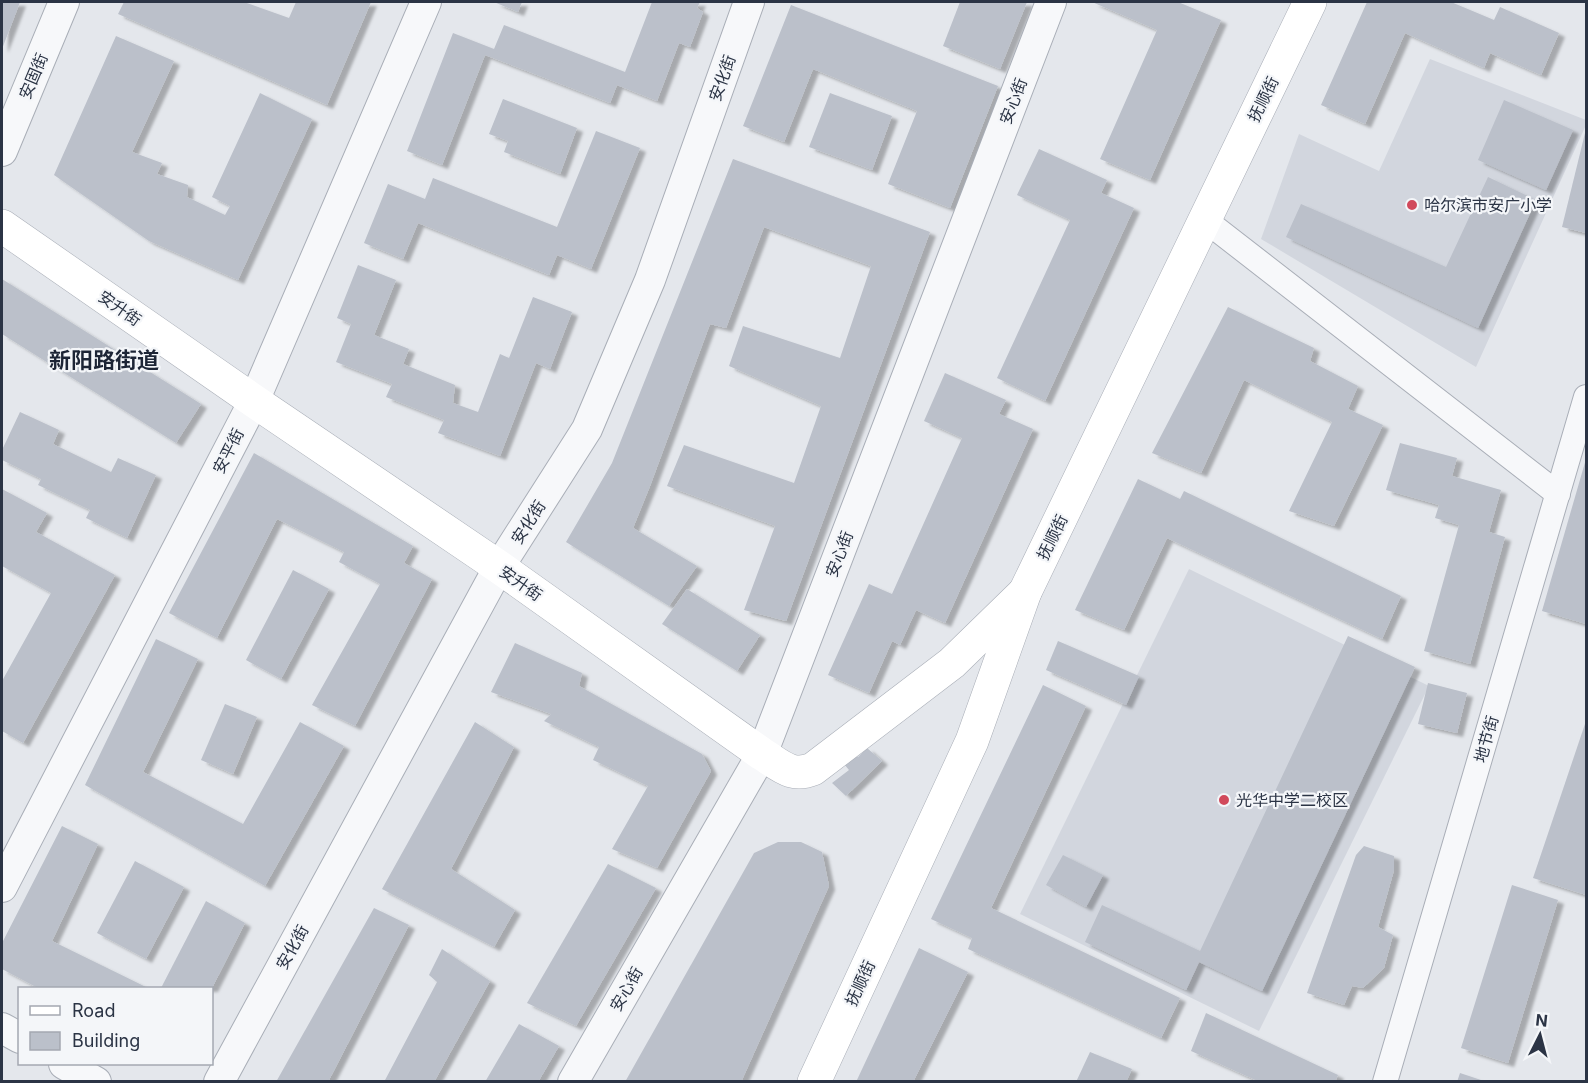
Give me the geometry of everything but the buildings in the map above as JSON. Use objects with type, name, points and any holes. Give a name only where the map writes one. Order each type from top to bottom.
[{"type":"main road","name":"抚顺街","points":[[814,1082],[972,741],[1025,592],[1310,2]]},
{"type":"main road","name":"安升街","points":[[2,226],[499,567],[792,773],[804,773],[813,769],[952,663],[1025,592]]},
{"type":"street","name":"安固街","points":[[2,151],[64,2]]},
{"type":"street","name":"安平街","points":[[2,887],[254,401],[426,2]]},
{"type":"street","name":"安化街","points":[[219,1082],[499,567],[587,429],[650,280],[749,2]]},
{"type":"street","name":"安心街","points":[[573,1082],[762,754],[1052,2]]},
{"type":"street","points":[[1205,220],[1558,494]]},
{"type":"street","name":"地节街","points":[[1385,1082],[1587,398]]},
{"type":"street","points":[[2,1028],[18,1037]]},
{"type":"street","points":[[66,1065],[96,1082]]},
{"type":"shaded area","name":"哈尔滨市安广小学","points":[[1430,59],[1586,120],[1586,125],[1476,367],[1261,239],[1299,134],[1379,171]]},
{"type":"shaded area","name":"光华中学二校区","points":[[1189,569],[1429,686],[1259,1031],[1020,914]]},
{"type":"place","name":"哈尔滨市安广小学","points":[[1412,205]]},
{"type":"place","name":"光华中学二校区","points":[[1224,800]]},
{"type":"district","name":"新阳路街道","points":[[104,360]]}]
